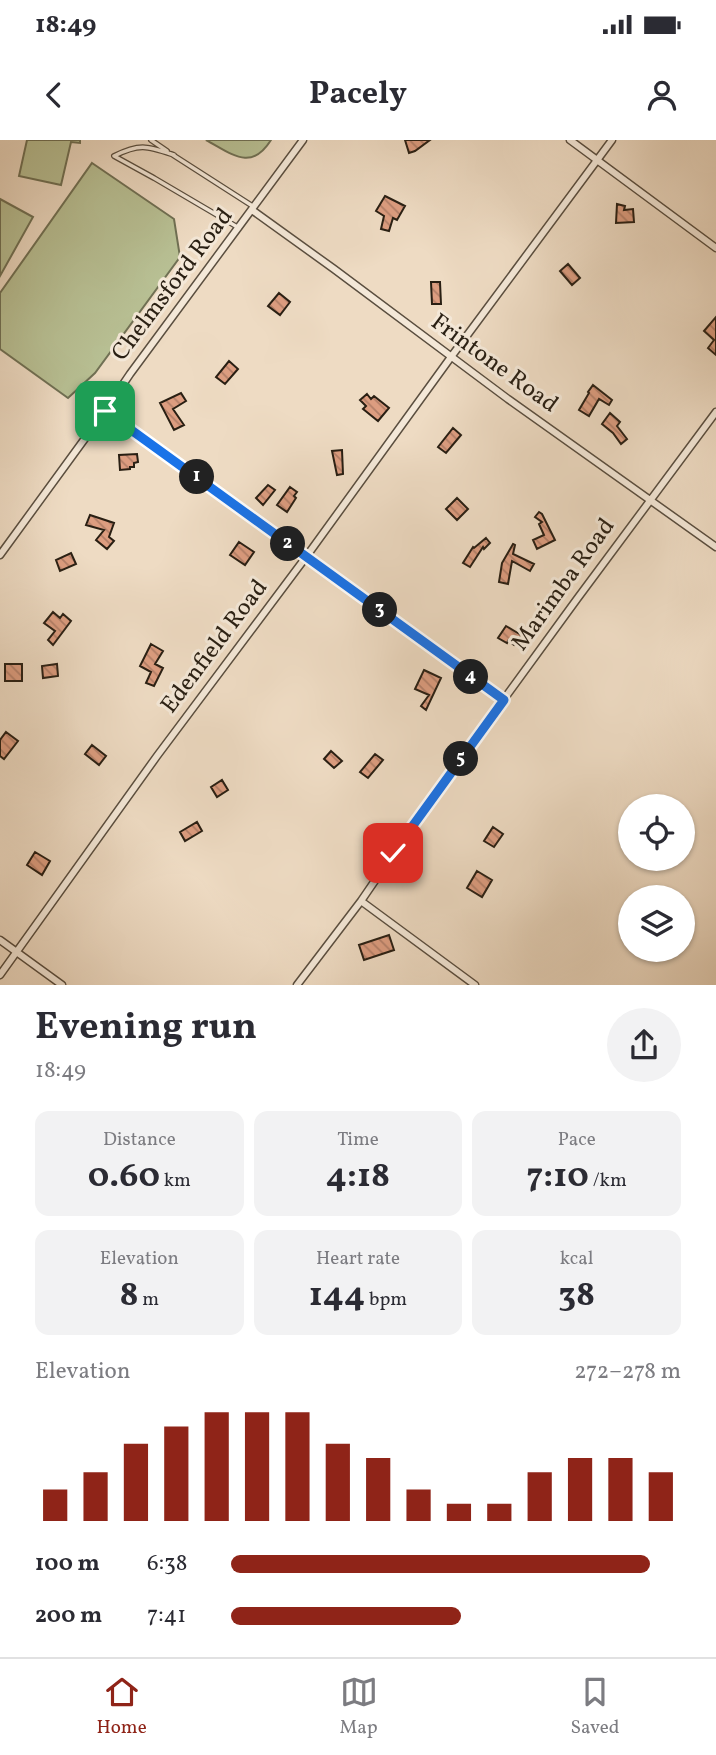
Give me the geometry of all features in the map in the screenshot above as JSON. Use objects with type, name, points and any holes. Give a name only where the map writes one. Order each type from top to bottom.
[{"type":"street","name":"Chelmsford Road","points":[[0,555],[303,140]]},
{"type":"street","points":[[570,140],[716,248]]},
{"type":"street","name":"Edenfield Road","points":[[0,975],[157,756],[611,140]]},
{"type":"street","name":"Frintone Road","points":[[253,209],[450,357],[716,547]]},
{"type":"street","points":[[105,411],[504,700]]},
{"type":"street","name":"Marimba Road","points":[[300,984],[361,901],[407,832],[716,412]]},
{"type":"street","points":[[361,901],[475,985]]},
{"type":"street","points":[[0,940],[62,985]]},
{"type":"lane","points":[[151,140],[253,209]]},
{"type":"lane","points":[[174,155],[154,148],[131,147],[114,156],[239,228]]},
{"type":"green space","points":[[27,140],[80,140],[80,143],[71,142],[61,185],[19,176]]},
{"type":"green space","points":[[206,140],[271,140],[264,150],[248,158],[233,155]]},
{"type":"green space","points":[[92,163],[174,219],[180,257],[95,373],[68,398],[0,349],[0,293]]},
{"type":"green space","points":[[0,199],[33,217],[0,276]]},
{"type":"building","points":[[405,140],[430,140],[409,153]]},
{"type":"building","points":[[385,196],[405,206],[397,220],[393,218],[389,231],[381,229],[384,216],[376,211]]},
{"type":"building","points":[[617,204],[625,206],[624,210],[633,209],[634,222],[616,223]]},
{"type":"building","points":[[568,264],[580,278],[572,285],[560,271]]},
{"type":"building","points":[[431,282],[440,282],[441,304],[432,304]]},
{"type":"building","points":[[279,293],[290,302],[280,315],[268,306]]},
{"type":"building","points":[[716,317],[716,355],[708,348],[714,340],[704,331]]},
{"type":"building","points":[[229,361],[238,369],[225,384],[216,377]]},
{"type":"building","points":[[593,385],[612,400],[609,405],[599,399],[589,416],[579,410]]},
{"type":"building","points":[[181,393],[186,401],[173,409],[184,425],[174,430],[160,403]]},
{"type":"building","points":[[367,394],[389,408],[378,421],[363,409],[366,406],[360,400]]},
{"type":"building","points":[[610,413],[620,422],[617,426],[627,439],[621,444],[602,424]]},
{"type":"building","points":[[453,428],[461,435],[446,453],[438,447]]},
{"type":"building","points":[[342,450],[343,474],[337,475],[332,451]]},
{"type":"building","points":[[137,454],[138,462],[134,463],[134,467],[120,470],[119,455]]},
{"type":"building","points":[[268,485],[275,490],[263,505],[256,498]]},
{"type":"building","points":[[290,487],[297,492],[287,512],[277,505]]},
{"type":"building","points":[[457,498],[468,509],[457,520],[446,509]]},
{"type":"building","points":[[539,512],[555,540],[537,549],[533,540],[544,535],[539,524],[542,522],[535,517]]},
{"type":"building","points":[[90,515],[114,523],[109,537],[114,541],[107,549],[96,540],[104,530],[86,525]]},
{"type":"building","points":[[486,538],[490,543],[484,549],[483,547],[470,567],[463,563],[473,547]]},
{"type":"building","points":[[239,542],[254,552],[245,565],[230,555]]},
{"type":"building","points":[[513,544],[513,554],[534,564],[530,571],[512,561],[508,584],[499,582],[502,563]]},
{"type":"building","points":[[71,553],[76,564],[60,571],[56,560]]},
{"type":"building","points":[[53,612],[60,618],[63,614],[71,621],[53,645],[48,640],[55,631],[44,623]]},
{"type":"building","points":[[506,626],[521,635],[514,645],[498,638]]},
{"type":"building","points":[[151,644],[163,651],[155,664],[163,668],[154,686],[146,683],[151,672],[140,666]]},
{"type":"building","points":[[5,664],[22,664],[22,681],[5,681]]},
{"type":"building","points":[[57,664],[58,676],[43,678],[42,666]]},
{"type":"building","points":[[424,670],[441,678],[426,710],[421,706],[429,695],[415,689]]},
{"type":"building","points":[[6,732],[18,741],[4,759],[0,756],[0,740]]},
{"type":"building","points":[[92,745],[106,756],[99,765],[85,754]]},
{"type":"building","points":[[331,751],[342,761],[334,768],[324,759]]},
{"type":"building","points":[[375,754],[383,760],[368,778],[360,772]]},
{"type":"building","points":[[222,780],[228,790],[217,797],[211,787]]},
{"type":"building","points":[[197,822],[202,831],[185,841],[180,832]]},
{"type":"building","points":[[493,827],[503,834],[494,847],[484,841]]},
{"type":"building","points":[[35,852],[50,861],[42,875],[27,865]]},
{"type":"building","points":[[477,871],[492,880],[482,897],[467,888]]},
{"type":"building","points":[[389,935],[394,950],[364,960],[359,945]]},
{"type":"route","points":[[105,411],[504,700],[393,853]]}]
